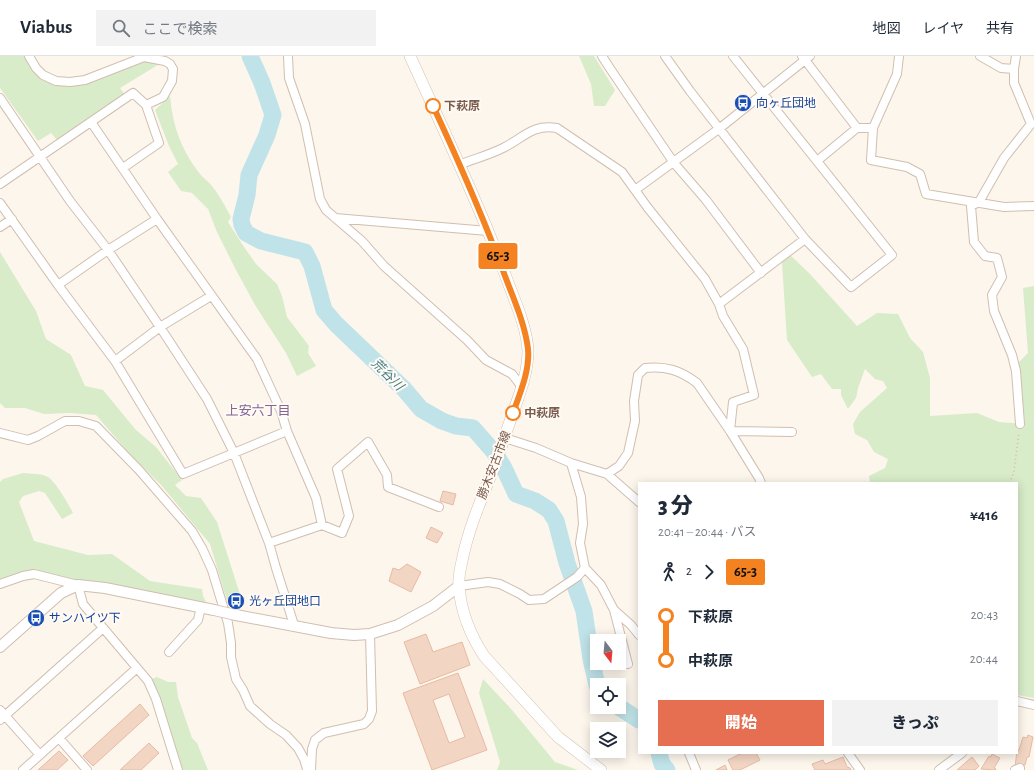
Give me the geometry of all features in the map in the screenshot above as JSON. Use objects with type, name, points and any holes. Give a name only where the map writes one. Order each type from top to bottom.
[{"type":"main road","name":"勝木安古市線","points":[[410,56],[488,231],[522,322],[528,350],[522,387],[478,507],[465,548],[459,574],[459,586],[462,602],[475,642],[484,656],[558,737],[601,770]]},
{"type":"street","points":[[29,56],[42,75],[56,81],[70,82],[85,80],[144,58],[165,61],[170,64],[173,69],[172,81],[163,97],[146,105]]},
{"type":"street","points":[[288,56],[289,78],[305,124],[320,199],[326,210],[362,241],[384,266],[467,340],[486,360],[512,374],[522,387]]},
{"type":"street","points":[[602,56],[674,162],[706,200],[761,273]]},
{"type":"street","points":[[665,56],[690,91],[806,239],[851,287],[892,255],[733,56]]},
{"type":"street","points":[[899,56],[897,74],[873,128],[871,160],[907,167],[920,174],[926,194],[1004,207],[1034,206]]},
{"type":"street","points":[[980,56],[1001,68],[1014,70]]},
{"type":"street","points":[[1016,56],[1014,83],[1031,124],[1004,158],[979,202],[971,206],[974,242],[985,256],[997,258],[1002,277],[992,295],[994,311],[1012,355],[1016,371],[1020,424]]},
{"type":"street","points":[[635,190],[720,128],[806,58],[857,128]]},
{"type":"street","points":[[0,184],[133,93],[146,105],[159,143],[123,168]]},
{"type":"street","points":[[0,98],[70,201],[108,250],[207,399],[234,453],[269,543],[294,625]]},
{"type":"street","points":[[91,122],[156,219],[257,359],[281,411],[287,431],[316,498],[322,525]]},
{"type":"street","points":[[459,165],[504,148],[531,130],[546,126],[557,128],[622,172],[648,208],[705,279],[719,304],[723,316],[743,349],[754,395],[733,402],[730,431]]},
{"type":"street","points":[[817,160],[857,128],[873,128]]},
{"type":"street","points":[[0,203],[58,285],[116,361],[183,474],[287,431]]},
{"type":"street","points":[[335,218],[488,231]]},
{"type":"street","points":[[0,227],[12,219]]},
{"type":"street","points":[[58,285],[156,219]]},
{"type":"street","points":[[719,304],[806,239]]},
{"type":"street","points":[[116,361],[160,327],[211,296]]},
{"type":"street","points":[[607,474],[619,466],[628,452],[635,421],[634,402],[638,375],[645,368],[668,368],[690,378],[697,383],[730,431],[760,482]]},
{"type":"street","points":[[0,433],[28,440],[66,421],[79,421],[96,426],[139,470],[192,531],[202,548],[212,570],[228,623],[231,643],[230,657],[236,679],[244,690],[250,706],[298,748],[307,769],[310,770]]},
{"type":"street","points":[[730,431],[792,432]]},
{"type":"street","points":[[503,441],[536,448],[571,463],[607,474],[638,501]]},
{"type":"street","points":[[269,543],[322,525],[342,533],[349,516],[337,469],[368,442],[387,475],[388,487],[439,507]]},
{"type":"street","points":[[571,463],[581,497],[583,524],[580,543],[585,568],[601,586],[614,610],[628,664]]},
{"type":"street","points":[[0,584],[34,574],[78,585],[106,588],[331,633],[354,635],[370,634],[398,625],[433,606],[459,586],[488,582],[500,584],[529,600],[544,599],[577,577],[585,568]]},
{"type":"street","points":[[78,585],[83,604],[102,629],[148,681],[156,699],[178,770]]},
{"type":"street","points":[[0,647],[61,593],[78,585]]},
{"type":"street","points":[[169,652],[198,620],[201,607]]},
{"type":"street","points":[[614,610],[631,625],[638,634]]},
{"type":"street","points":[[40,755],[2,715],[102,629]]},
{"type":"street","points":[[310,770],[312,749],[315,740],[324,733],[364,724],[369,719],[372,711],[370,634]]},
{"type":"street","points":[[23,770],[137,668]]},
{"type":"street","points":[[1018,701],[1034,705]]},
{"type":"street","points":[[59,738],[87,770]]},
{"type":"street","points":[[689,754],[696,770]]},
{"type":"street","points":[[849,754],[860,770]]},
{"type":"street","points":[[939,770],[961,754]]},
{"type":"path","points":[[1010,482],[1014,471],[1020,424]]},
{"type":"green space","points":[[0,56],[27,56],[30,64],[66,85],[145,61],[161,63],[120,88],[125,95],[58,141],[51,133],[38,141],[0,88]]},
{"type":"green space","points":[[579,56],[594,56],[615,90],[605,106],[594,106],[591,84]]},
{"type":"green space","points":[[170,96],[173,118],[179,137],[193,165],[219,196],[231,217],[228,222],[256,264],[277,284],[282,296],[287,317],[309,346],[308,353],[316,366],[297,376],[286,353],[255,305],[236,270],[217,232],[208,209],[192,193],[181,191],[168,172],[178,164],[169,146],[155,110]]},
{"type":"green space","points":[[0,252],[36,311],[46,339],[71,355],[85,386],[103,390],[136,430],[156,447],[182,480],[175,485],[186,496],[201,498],[217,522],[243,604],[227,601],[210,544],[162,486],[128,452],[96,415],[70,413],[44,414],[25,408],[5,408],[0,403]]},
{"type":"green space","points":[[788,253],[810,274],[857,326],[877,313],[898,314],[910,338],[923,352],[930,378],[930,416],[977,413],[999,422],[1025,424],[1019,362],[1028,353],[1023,288],[1034,286],[1034,698],[1018,695],[1018,482],[870,482],[869,476],[885,468],[888,459],[874,452],[867,440],[855,434],[853,424],[860,412],[887,388],[883,381],[875,379],[865,369],[856,398],[848,409],[841,395],[841,389],[832,389],[821,374],[812,377],[787,340],[782,263]]},
{"type":"green space","points":[[23,473],[39,474],[48,477],[58,488],[73,513],[62,519],[45,493],[39,491],[23,496],[19,502],[34,541],[88,555],[112,554],[150,581],[202,589],[203,596],[209,608],[66,580],[33,570],[0,580],[0,482],[3,479]]},
{"type":"green space","points":[[157,677],[168,682],[176,682],[178,697],[192,738],[197,743],[208,770],[183,770],[160,697],[152,679]]},
{"type":"green space","points":[[483,679],[512,710],[555,762],[578,770],[497,770],[500,762],[479,693]]},
{"type":"building","points":[[443,491],[456,494],[453,505],[440,501]]},
{"type":"building","points":[[431,527],[443,533],[437,543],[426,538]]},
{"type":"building","points":[[407,564],[421,572],[411,592],[389,581],[393,568],[399,570]]},
{"type":"building","points":[[426,634],[433,652],[462,642],[470,665],[420,684],[404,642]]},
{"type":"building","points":[[458,673],[487,750],[432,770],[403,693]],"holes":[[[449,694],[465,737],[449,743],[433,700]]]},
{"type":"building","points":[[140,704],[149,715],[93,766],[83,756]]},
{"type":"building","points":[[1028,735],[1033,737],[1029,757],[1027,757],[1025,765],[1015,767],[1017,754],[1018,754],[1023,737],[1027,738]]},
{"type":"building","points":[[149,743],[159,753],[141,770],[120,770]]},
{"type":"building","points":[[59,751],[68,760],[57,770],[38,770]]},
{"type":"building","points":[[740,754],[757,754],[760,760],[740,770],[733,770],[728,760]]},
{"type":"building","points":[[992,754],[1000,758],[994,768],[996,769],[981,769],[989,756],[991,757]]},
{"type":"building","points":[[843,757],[847,767],[851,770],[815,770],[812,764],[823,760],[825,764]]},
{"type":"building","points":[[972,757],[979,766],[975,770],[957,770]]},
{"type":"building","points":[[725,765],[727,770],[716,770]]},
{"type":"waterway","name":"荒谷川","points":[[250,56],[262,83],[273,115],[267,135],[249,175],[247,195],[241,219],[246,233],[261,241],[305,252],[312,266],[324,310],[336,324],[404,389],[421,409],[442,421],[456,426],[473,428],[494,452],[504,468],[516,494],[535,501],[549,510],[556,521],[567,563],[584,611],[595,678]]},
{"type":"waterway","name":"荒谷川","points":[[626,712],[638,719]]},
{"type":"waterway","name":"荒谷川","points":[[659,754],[662,764],[667,770]]},
{"type":"bus line","name":"65-3","points":[[433,106],[488,231],[522,322],[528,350],[524,380],[513,413]]},
{"type":"place","name":"向ヶ丘団地","points":[[743,103]]},
{"type":"place","name":"下萩原","points":[[433,106]]},
{"type":"place","name":"中萩原","points":[[513,413]]},
{"type":"place","name":"光ヶ丘団地口","points":[[236,601]]},
{"type":"place","name":"サンハイツ下","points":[[36,618]]},
{"type":"district","name":"上安六丁目","points":[[258,411]]}]
